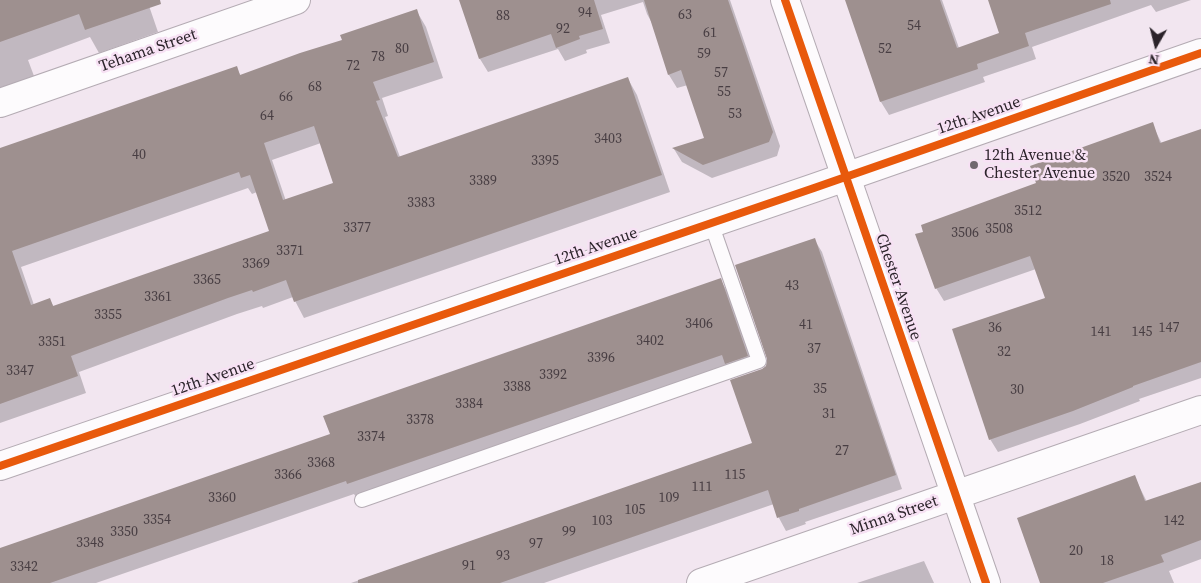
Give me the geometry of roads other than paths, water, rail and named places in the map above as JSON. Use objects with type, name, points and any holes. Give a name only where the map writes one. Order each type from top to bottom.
[{"type":"street","name":"Tehama Street","points":[[0,103],[296,0]]},
{"type":"street","name":"Chester Avenue","points":[[785,0],[986,583]]},
{"type":"street","name":"12th Avenue","points":[[0,466],[1201,53]]},
{"type":"street","name":"Minna Street","points":[[701,583],[1201,410]]},
{"type":"lane","points":[[362,500],[759,361],[711,223]]},
{"type":"place","name":"12th Avenue & Chester Avenue","points":[[974,165]]}]
